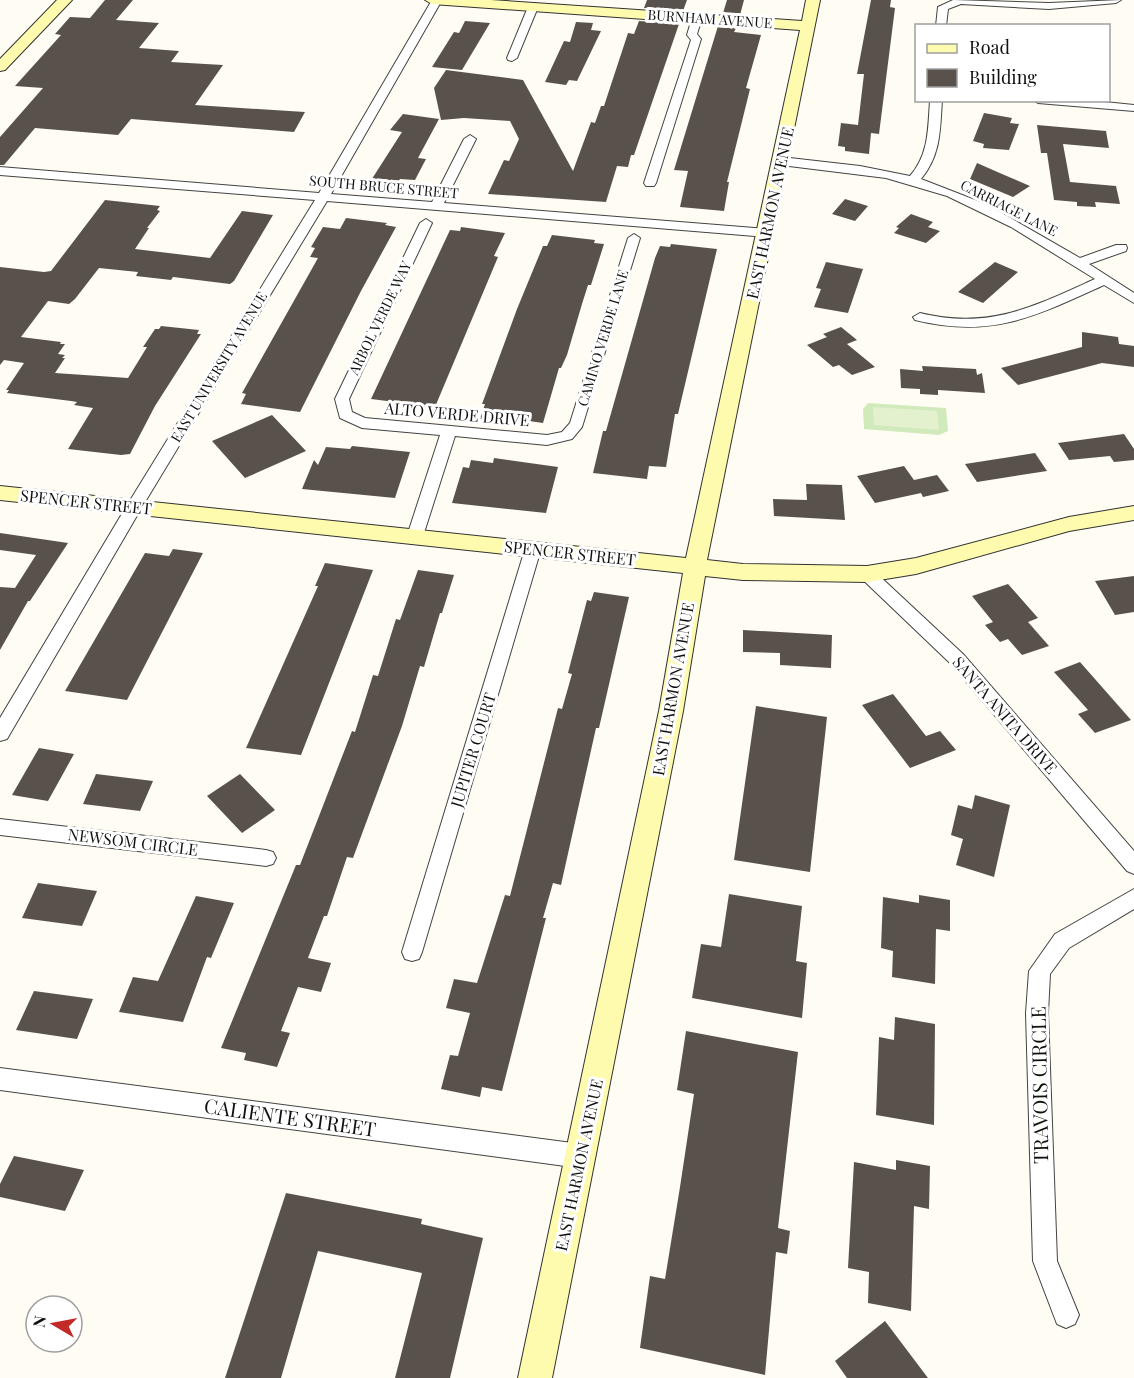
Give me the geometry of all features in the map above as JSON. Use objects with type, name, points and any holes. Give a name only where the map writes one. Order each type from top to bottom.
[{"type":"main road","points":[[0,67],[65,0]]},
{"type":"main road","name":"BURNHAM AVENUE","points":[[432,0],[807,26]]},
{"type":"main road","name":"EAST HARMON AVENUE","points":[[536,1378],[671,711],[695,566],[813,0]]},
{"type":"main road","name":"SPENCER STREET","points":[[0,493],[790,574],[867,574],[916,566],[1068,524],[1134,513]]},
{"type":"street","name":"EAST UNIVERSITY AVENUE","points":[[0,734],[134,507],[324,196],[437,0]]},
{"type":"street","points":[[941,24],[943,7],[950,3],[973,1],[1049,6],[1116,0]]},
{"type":"street","points":[[512,58],[533,7]]},
{"type":"street","points":[[650,183],[696,39],[702,36],[702,18]]},
{"type":"street","points":[[912,182],[927,166],[932,153],[936,102]]},
{"type":"street","points":[[1062,102],[1134,108]]},
{"type":"street","points":[[435,207],[470,139]]},
{"type":"street","name":"CARRIAGE LANE","points":[[781,161],[887,174],[959,197],[1041,238],[1134,299]]},
{"type":"street","name":"SOUTH BRUCE STREET","points":[[0,171],[766,233]]},
{"type":"street","name":"ARBOL VERDE WAY","points":[[345,415],[342,399],[426,223]]},
{"type":"street","name":"CAMINO VERDE LANE","points":[[567,436],[578,424],[634,238]]},
{"type":"street","points":[[1079,263],[1121,248]]},
{"type":"street","points":[[920,317],[941,324],[969,325],[1003,321],[1048,306],[1105,280]]},
{"type":"street","name":"ALTO VERDE DRIVE","points":[[345,415],[362,423],[547,440],[567,436]]},
{"type":"street","points":[[415,536],[449,431]]},
{"type":"street","name":"JUPITER COURT","points":[[412,952],[533,549]]},
{"type":"street","name":"SANTA ANITA DRIVE","points":[[867,574],[957,659],[1134,865]]},
{"type":"street","name":"NEWSOM CIRCLE","points":[[0,827],[266,858]]},
{"type":"street","name":"TRAVOIS CIRCLE","points":[[1066,1315],[1045,1261],[1036,1013],[1040,971],[1062,941],[1134,898]]},
{"type":"street","name":"CALIENTE STREET","points":[[0,1079],[580,1156]]},
{"type":"green space","points":[[868,403],[946,408],[948,431],[939,435],[864,429],[863,409]]},
{"type":"green space","points":[[873,407],[937,411],[939,430],[874,425]]},
{"type":"building","points":[[105,0],[133,0],[116,20],[159,23],[139,48],[179,51],[171,62],[223,65],[195,105],[305,112],[294,132],[131,119],[118,135],[35,128],[4,165],[0,165],[0,137],[43,88],[15,86],[61,35],[55,34],[70,17],[90,18]]},
{"type":"building","points":[[647,0],[687,0],[683,11],[644,8]]},
{"type":"building","points":[[727,0],[744,0],[740,15],[723,13]]},
{"type":"building","points":[[871,0],[891,0],[890,7],[895,8],[879,134],[871,133],[869,154],[845,151],[845,147],[838,146],[841,123],[858,125],[864,74],[857,74]]},
{"type":"building","points":[[465,21],[490,23],[462,70],[432,67],[454,32],[459,33]]},
{"type":"building","points":[[639,21],[679,24],[634,155],[631,155],[628,167],[617,166],[606,202],[488,194],[504,160],[509,161],[519,139],[510,121],[464,118],[441,120],[434,88],[446,70],[523,80],[573,171],[591,122],[595,123],[601,106],[604,106],[628,33],[634,34]]},
{"type":"building","points":[[576,22],[593,23],[591,30],[601,31],[577,81],[569,80],[566,85],[545,82],[564,41],[570,42]]},
{"type":"building","points":[[718,26],[736,28],[734,32],[761,35],[746,88],[750,89],[727,182],[729,182],[724,211],[680,207],[688,171],[674,170]]},
{"type":"building","points":[[984,113],[1012,118],[1010,123],[1019,124],[1009,150],[983,148],[984,144],[973,141]]},
{"type":"building","points":[[403,114],[439,119],[418,158],[426,159],[415,180],[400,179],[394,188],[368,185],[402,132],[390,130]]},
{"type":"building","points":[[1037,125],[1106,131],[1109,148],[1063,144],[1070,182],[1116,186],[1120,204],[1095,202],[1096,207],[1077,206],[1077,202],[1054,200],[1047,153],[1041,153]]},
{"type":"building","points":[[977,163],[1030,186],[1013,197],[970,179]]},
{"type":"building","points":[[845,199],[868,206],[855,221],[832,214]]},
{"type":"building","points":[[105,200],[160,206],[157,210],[160,211],[135,249],[210,258],[242,211],[273,215],[234,281],[230,284],[173,277],[171,280],[136,276],[138,272],[99,268],[69,304],[48,301],[21,337],[65,344],[58,354],[65,355],[62,358],[65,358],[55,373],[128,378],[147,347],[143,347],[155,329],[161,326],[199,330],[197,334],[201,334],[155,406],[130,454],[121,455],[68,449],[93,408],[74,405],[77,402],[7,393],[9,390],[6,390],[24,363],[4,360],[0,365],[0,267],[51,271]]},
{"type":"building","points":[[911,214],[933,222],[928,227],[940,231],[926,243],[894,233],[899,228],[896,227]]},
{"type":"building","points":[[346,218],[387,223],[385,225],[396,227],[300,412],[241,404],[246,394],[242,393],[318,258],[310,257],[315,248],[311,247],[323,227],[340,229]]},
{"type":"building","points":[[461,227],[505,233],[494,256],[498,257],[435,407],[371,399],[450,230],[460,231]]},
{"type":"building","points":[[552,235],[595,240],[594,243],[604,244],[591,285],[588,285],[567,355],[559,368],[543,423],[529,421],[528,424],[480,419],[485,404],[482,404],[517,309],[543,246],[547,246]]},
{"type":"building","points":[[671,244],[717,249],[678,414],[675,414],[666,467],[649,466],[647,479],[593,473],[603,431],[606,431],[655,258],[660,246],[670,247]]},
{"type":"building","points":[[826,262],[863,269],[848,313],[814,307],[821,289],[816,288]]},
{"type":"building","points":[[995,262],[1018,272],[983,303],[958,292]]},
{"type":"building","points":[[841,327],[857,340],[847,344],[875,367],[852,375],[839,365],[833,367],[807,345],[827,337],[823,334]]},
{"type":"building","points":[[1082,332],[1118,337],[1119,344],[1134,346],[1134,367],[1102,363],[1018,385],[1001,368],[1082,347]]},
{"type":"building","points":[[922,366],[976,369],[977,375],[982,373],[985,393],[938,390],[938,395],[920,394],[920,389],[901,388],[900,369],[923,371]]},
{"type":"building","points":[[272,415],[306,451],[245,478],[212,441]]},
{"type":"building","points":[[1124,434],[1134,449],[1134,460],[1114,462],[1110,456],[1069,460],[1058,443]]},
{"type":"building","points":[[352,446],[410,452],[395,498],[302,489],[314,460],[318,465],[326,447],[350,449]]},
{"type":"building","points":[[1035,453],[1047,471],[977,482],[965,464]]},
{"type":"building","points":[[494,458],[558,467],[546,513],[452,503],[463,467],[469,468],[471,460],[493,463]]},
{"type":"building","points":[[904,466],[914,480],[937,475],[949,491],[923,497],[921,493],[875,503],[857,476]]},
{"type":"building","points":[[806,484],[842,485],[845,520],[774,516],[773,499],[807,500]]},
{"type":"building","points":[[0,533],[68,543],[28,601],[0,650],[0,587],[15,588],[36,555],[0,550]]},
{"type":"building","points":[[173,549],[203,553],[127,700],[65,691],[145,553],[169,556]]},
{"type":"building","points":[[325,563],[373,570],[301,755],[246,748],[318,586],[315,586]]},
{"type":"building","points":[[418,570],[454,575],[424,667],[420,666],[402,726],[353,858],[347,857],[327,916],[324,916],[308,958],[331,963],[321,992],[298,987],[281,1031],[290,1033],[277,1067],[244,1060],[246,1053],[221,1048],[296,865],[300,865],[352,731],[355,732],[373,675],[378,676],[396,619],[400,620]]},
{"type":"building","points":[[1134,576],[1134,612],[1115,615],[1095,581]]},
{"type":"building","points":[[1008,584],[1038,618],[1028,622],[1049,646],[1022,655],[1008,639],[1000,642],[985,625],[993,622],[972,596]]},
{"type":"building","points":[[594,592],[629,597],[599,728],[596,728],[561,885],[553,883],[502,1091],[482,1087],[480,1097],[441,1089],[450,1055],[458,1056],[470,1013],[446,1008],[454,979],[477,983],[505,895],[510,896],[558,708],[562,709],[572,674],[568,673],[587,600],[591,601]]},
{"type":"building","points":[[743,630],[832,635],[831,668],[780,665],[780,653],[743,652]]},
{"type":"building","points":[[1080,662],[1131,720],[1095,733],[1078,714],[1088,710],[1054,672]]},
{"type":"building","points":[[893,694],[926,736],[940,731],[956,750],[910,768],[862,705]]},
{"type":"building","points":[[756,706],[827,717],[810,872],[734,860]]},
{"type":"building","points":[[39,748],[74,754],[48,801],[12,795]]},
{"type":"building","points":[[96,774],[153,781],[140,811],[83,804]]},
{"type":"building","points":[[240,774],[275,810],[242,833],[207,796]]},
{"type":"building","points":[[975,795],[1010,805],[994,877],[956,865],[963,839],[951,835],[958,805],[972,809]]},
{"type":"building","points":[[38,883],[97,891],[82,926],[22,918]]},
{"type":"building","points":[[729,894],[802,906],[796,961],[807,963],[802,1018],[692,998],[701,944],[721,947]]},
{"type":"building","points":[[919,895],[950,900],[950,931],[936,929],[935,984],[892,977],[893,951],[881,948],[883,897],[919,903]]},
{"type":"building","points":[[196,896],[234,903],[211,958],[207,957],[183,1022],[119,1012],[133,977],[158,981]]},
{"type":"building","points":[[34,991],[93,999],[77,1039],[16,1030]]},
{"type":"building","points":[[895,1017],[935,1024],[934,1125],[876,1115],[879,1037],[894,1040]]},
{"type":"building","points":[[686,1031],[798,1052],[778,1228],[790,1231],[787,1254],[776,1252],[765,1375],[640,1348],[650,1276],[665,1279],[694,1094],[677,1090]]},
{"type":"building","points":[[14,1156],[84,1170],[65,1211],[0,1197],[0,1184]]},
{"type":"building","points":[[896,1160],[930,1166],[929,1209],[914,1206],[911,1311],[868,1303],[869,1272],[848,1268],[854,1162],[896,1170]]},
{"type":"building","points":[[286,1193],[422,1219],[421,1224],[483,1238],[450,1378],[395,1378],[422,1273],[318,1251],[281,1378],[225,1378]]},
{"type":"building","points":[[885,1321],[928,1378],[847,1378],[835,1361]]}]
